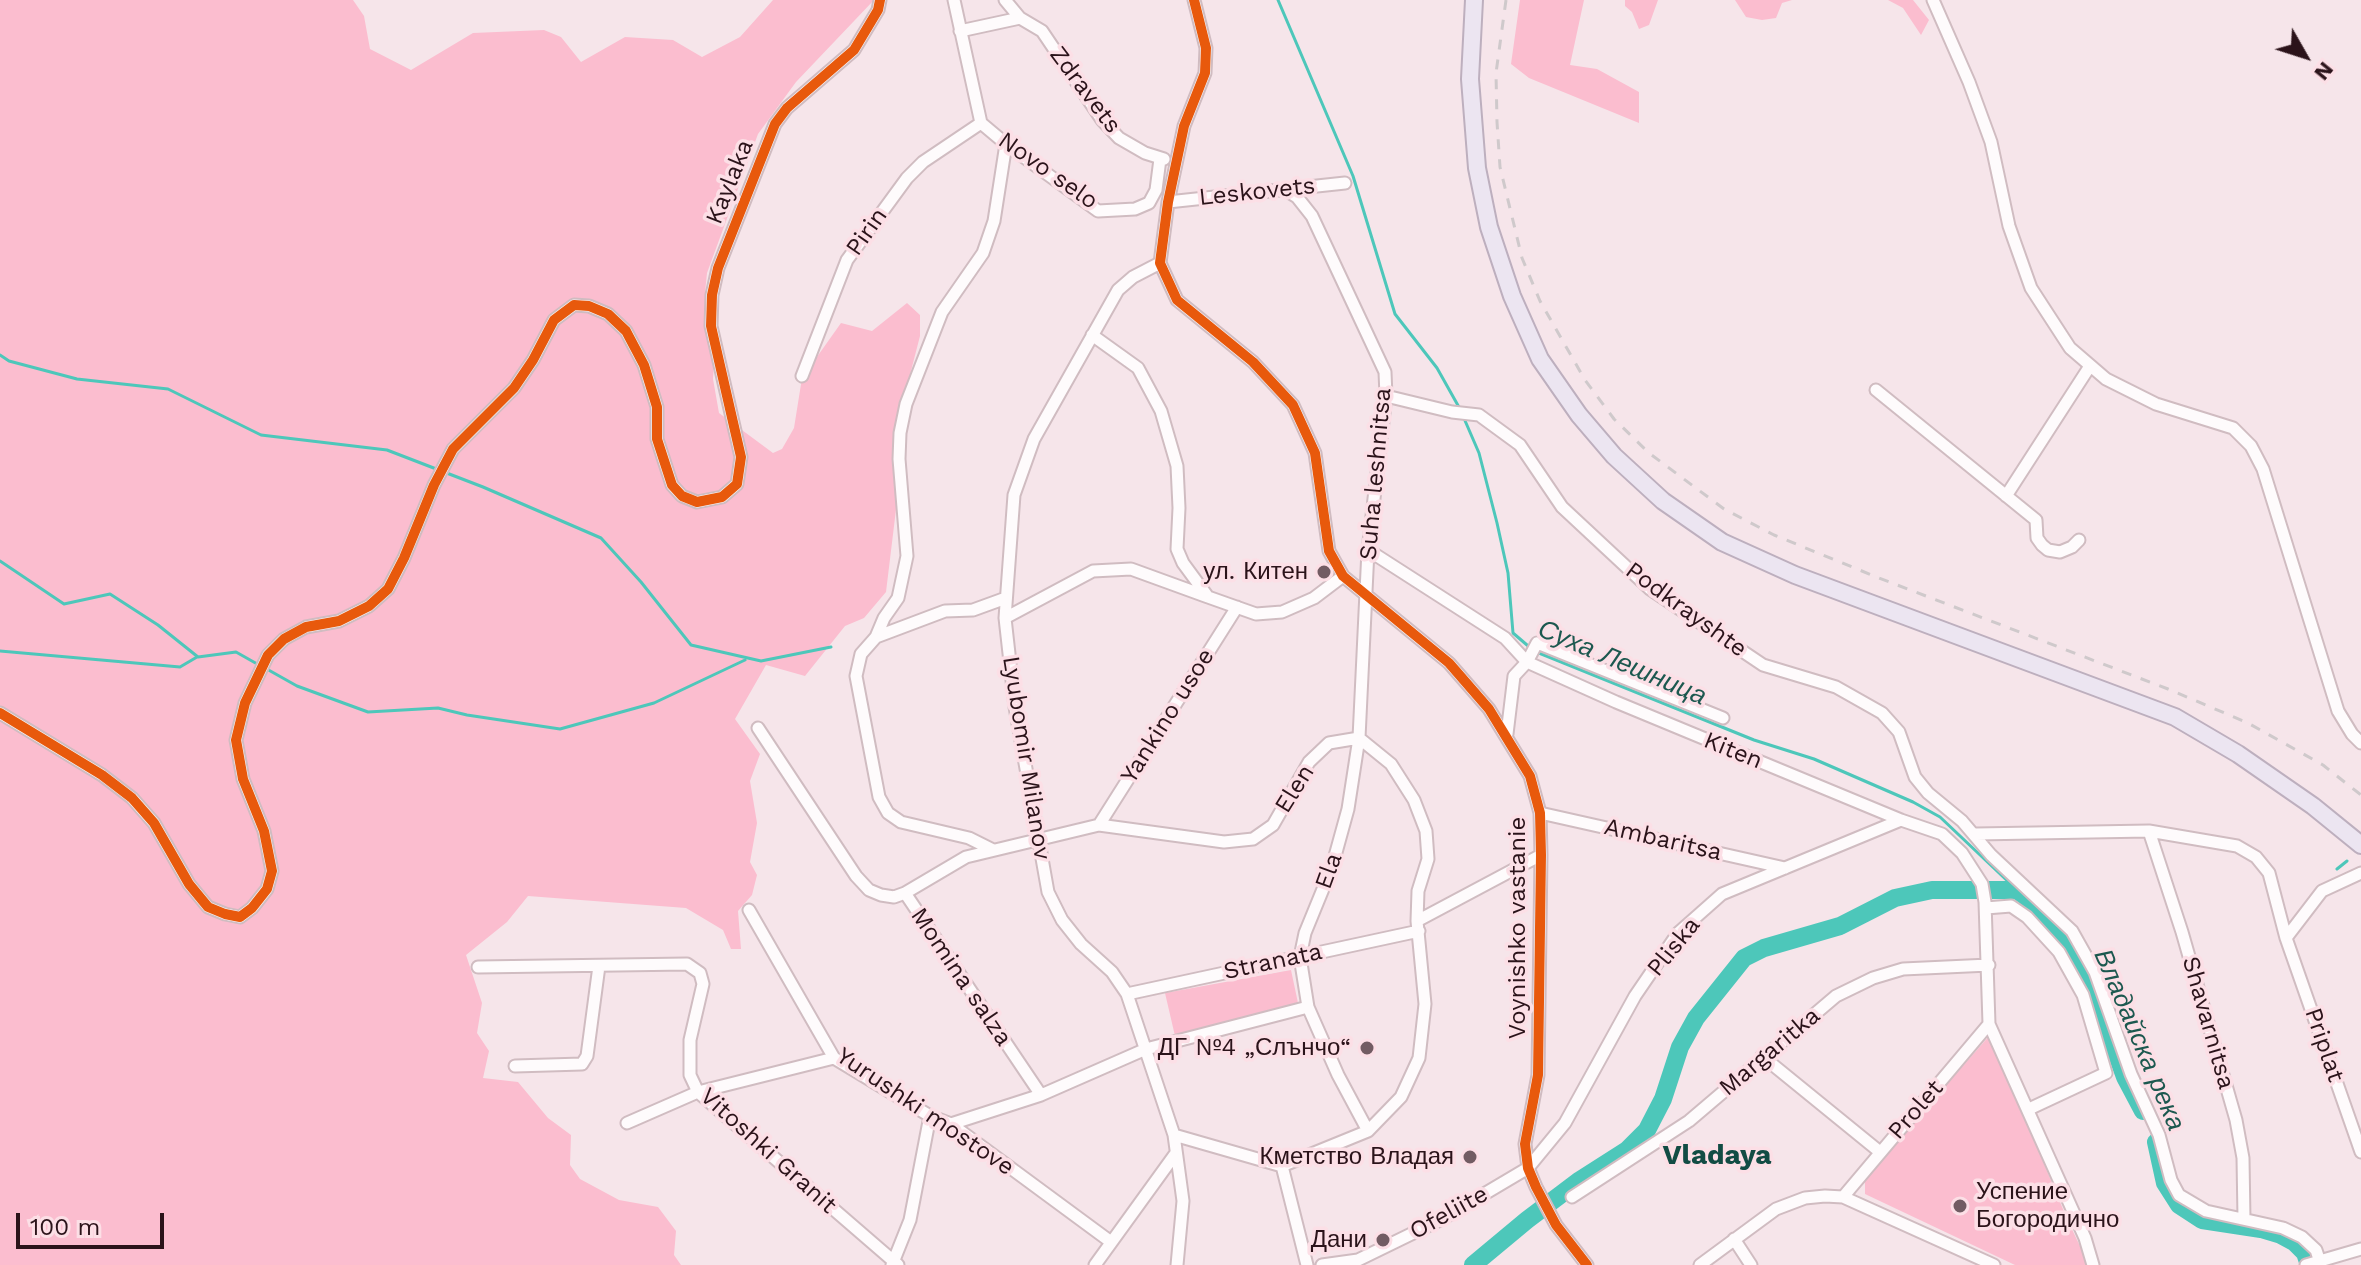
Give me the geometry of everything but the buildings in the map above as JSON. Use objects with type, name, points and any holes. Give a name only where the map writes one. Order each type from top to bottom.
[{"type":"highway","points":[[1474,0],[1470,79],[1477,168],[1489,227],[1512,296],[1540,359],[1579,415],[1614,456],[1663,501],[1722,542],[1809,580],[2175,717],[2238,754],[2313,806],[2361,845]]},
{"type":"street","name":"Kaylaka","points":[[0,713],[102,775],[132,798],[154,823],[189,884],[208,907],[240,917],[252,908],[267,889],[272,871],[264,831],[243,779],[236,740],[245,703],[265,660],[284,639],[306,627],[339,621],[369,606],[388,589],[453,449],[514,388],[554,320],[574,305],[589,306],[608,314],[626,331],[644,365],[657,407],[657,439],[672,485],[682,496],[697,502],[722,497],[737,484],[741,457],[711,326],[712,295],[718,268],[775,124],[787,108],[854,50],[878,10],[880,0]]},
{"type":"street","name":"Novo selo","points":[[954,0],[981,123],[1006,144],[1098,211],[1135,209],[1149,203],[1156,190],[1160,159]]},
{"type":"street","name":"Zdravets","points":[[1005,0],[1020,18],[1042,31],[1102,120],[1119,138],[1145,153],[1176,162]]},
{"type":"street","points":[[1160,263],[1168,202],[1184,126],[1205,73],[1206,48],[1194,0]]},
{"type":"street","points":[[1933,0],[1991,142],[2009,226],[2031,288],[2070,348],[2106,379],[2156,404],[2233,428],[2251,446],[2263,469],[2283,542],[2338,711],[2361,743]]},
{"type":"street","points":[[960,31],[1020,18]]},
{"type":"street","name":"Pirin","points":[[802,376],[847,260],[907,178],[923,162],[981,123]]},
{"type":"street","points":[[993,850],[969,838],[901,822],[888,813],[879,797],[856,676],[861,654],[876,637],[898,598],[907,556],[899,459],[906,404],[942,312],[983,253],[994,221],[1006,144]]},
{"type":"street","name":"Leskovets","points":[[1168,202],[1345,183]]},
{"type":"street","name":"Suha leshnitsa","points":[[1284,189],[1297,197],[1312,216],[1385,372],[1386,396],[1368,550],[1367,596]]},
{"type":"street","name":"Lyubomir Milanov","points":[[1160,263],[1133,277],[1118,290],[1034,439],[1014,495],[1005,618],[1015,707],[1048,892],[1062,920],[1081,944],[1112,972],[1127,994],[1174,1135],[1183,1201],[1177,1265]]},
{"type":"street","name":"Voynishko vastanie","points":[[1160,263],[1177,300],[1253,362],[1293,405],[1315,453],[1329,551],[1343,576],[1449,663],[1507,734],[1530,776],[1540,813],[1541,855],[1538,1075],[1525,1144],[1528,1168],[1536,1187],[1556,1225],[1587,1265]]},
{"type":"street","points":[[1092,335],[1138,368],[1161,411],[1177,466],[1177,549],[1183,563],[1208,597]]},
{"type":"street","points":[[2006,496],[2090,366]]},
{"type":"street","points":[[1876,390],[2036,520],[2037,538],[2048,550],[2060,552],[2079,540]]},
{"type":"street","name":"Podkrayshte","points":[[1386,396],[1452,412],[1479,415],[1520,445],[1562,507],[1650,589],[1763,665],[1836,687],[1882,713],[1899,732],[1915,777],[1928,793],[1959,823],[1976,834],[1991,855],[2072,931],[2085,952],[2131,1074],[2159,1135],[2171,1180],[2179,1195],[2206,1211],[2283,1228],[2302,1237],[2316,1250],[2315,1264]]},
{"type":"street","name":"Kiten","points":[[1368,550],[1505,638],[1527,662],[1901,820],[1943,833]]},
{"type":"street","points":[[1005,618],[1093,571],[1131,569],[1256,614],[1282,612],[1314,598],[1343,576]]},
{"type":"street","name":"Ela","points":[[1367,596],[1359,738],[1348,809],[1332,867],[1305,933],[1300,957],[1308,1007],[1338,1075],[1368,1131]]},
{"type":"street","points":[[876,637],[945,611],[973,610],[1006,598]]},
{"type":"street","name":"Yankino usoe","points":[[1099,825],[1237,607]]},
{"type":"street","points":[[1507,734],[1514,676],[1527,662],[1537,643],[1723,718]]},
{"type":"street","name":"Momina salza","points":[[758,728],[856,876],[869,890],[881,895],[894,897],[905,893],[1041,1095]]},
{"type":"street","points":[[1174,1135],[1282,1166],[1368,1131],[1401,1097],[1419,1058],[1425,1004],[1418,891],[1428,859],[1426,831],[1414,800],[1391,764],[1359,738]]},
{"type":"street","name":"Elen","points":[[905,893],[966,857],[1099,825],[1224,842],[1253,839],[1273,825],[1309,762],[1329,743],[1359,738]]},
{"type":"street","name":"Ambaritsa","points":[[1540,813],[1785,868]]},
{"type":"street","name":"Pliska","points":[[1528,1168],[1565,1123],[1635,996],[1678,933],[1722,894],[1901,820]]},
{"type":"street","points":[[1959,823],[1943,833],[1973,867],[1982,884],[1986,905],[1989,1024],[2085,1238],[2093,1265]]},
{"type":"street","points":[[1976,834],[2149,831],[2237,846],[2256,857],[2269,873],[2286,938]]},
{"type":"street","name":"Shavarnitsa","points":[[2149,831],[2182,932],[2236,1120],[2243,1158],[2244,1219]]},
{"type":"street","name":"Stranata","points":[[1127,994],[1300,957],[1418,926],[1541,855]]},
{"type":"street","points":[[2286,938],[2322,891],[2356,876],[2361,890]]},
{"type":"street","points":[[1986,905],[2011,906],[2027,917],[2059,952],[2083,995],[2106,1073],[2029,1109]]},
{"type":"street","name":"Yurushki mostove","points":[[749,910],[834,1058],[930,1116],[951,1124],[1111,1242]]},
{"type":"street","name":"Priplat","points":[[2286,938],[2361,1152]]},
{"type":"street","name":"Vitoshki Granit","points":[[478,967],[687,964],[700,973],[703,984],[690,1040],[690,1075],[698,1092],[894,1264]]},
{"type":"street","name":"Margaritka","points":[[1572,1197],[1689,1121],[1836,996],[1873,978],[1903,969],[1989,965]]},
{"type":"street","points":[[515,1066],[582,1064],[587,1056],[599,966]]},
{"type":"street","points":[[951,1124],[1041,1095],[1146,1049],[1308,1007]]},
{"type":"street","name":"Prolet","points":[[1843,1197],[1989,1024]]},
{"type":"street","points":[[1762,1056],[1880,1152]]},
{"type":"street","points":[[627,1123],[698,1092],[834,1058]]},
{"type":"street","points":[[894,1264],[910,1220],[930,1116]]},
{"type":"street","points":[[1095,1265],[1176,1153]]},
{"type":"street","points":[[1282,1166],[1307,1265]]},
{"type":"street","name":"Ofeliite","points":[[1322,1265],[1358,1260],[1442,1219],[1528,1168]]},
{"type":"street","points":[[1700,1265],[1776,1209],[1805,1198],[1843,1197],[1994,1265]]},
{"type":"street","points":[[1734,1239],[1751,1265]]},
{"type":"street","points":[[2315,1264],[2361,1249]]},
{"type":"shaded area","points":[[0,0],[353,0],[364,16],[370,49],[411,70],[473,33],[544,30],[561,37],[581,62],[625,37],[673,40],[702,57],[740,37],[773,0],[874,0],[796,82],[758,134],[707,273],[705,293],[716,332],[713,379],[719,413],[773,453],[782,449],[794,428],[802,378],[841,323],[872,331],[907,303],[920,315],[920,336],[896,429],[898,493],[886,592],[864,618],[845,626],[805,676],[766,665],[735,719],[760,754],[750,781],[757,823],[750,862],[757,875],[752,895],[738,911],[741,949],[731,949],[723,930],[686,908],[528,896],[507,922],[466,955],[482,1003],[477,1033],[489,1051],[483,1078],[518,1082],[548,1118],[571,1135],[570,1165],[580,1179],[619,1200],[658,1207],[676,1231],[674,1255],[681,1265],[0,1265]]},
{"type":"shaded area","points":[[1520,0],[1584,0],[1570,65],[1597,69],[1639,92],[1639,123],[1529,78],[1511,64]]},
{"type":"shaded area","points":[[1625,0],[1658,0],[1649,25],[1639,29],[1632,12],[1625,6]]},
{"type":"shaded area","points":[[1735,0],[1792,0],[1782,3],[1776,18],[1762,20],[1746,17]]},
{"type":"shaded area","points":[[1888,0],[1913,0],[1929,20],[1921,35],[1903,8]]},
{"type":"shaded area","points":[[1291,970],[1298,1003],[1175,1036],[1165,993]]},
{"type":"shaded area","points":[[1990,1035],[2089,1265],[2015,1265],[1865,1194],[1865,1178]]},
{"type":"waterway","name":"Суха Лешница","points":[[1278,0],[1353,176],[1395,314],[1437,368],[1460,409]]},
{"type":"waterway","points":[[0,355],[9,361],[77,379],[168,389],[261,435],[387,450],[483,487],[601,538],[691,645],[761,661],[831,647]]},
{"type":"waterway","name":"Суха Лешница","points":[[1463,416],[1479,453],[1497,523],[1508,573],[1513,633],[1534,651],[1754,740],[1814,759],[1913,802],[1940,817],[2017,890]]},
{"type":"waterway","points":[[0,561],[64,604],[110,594],[158,625],[198,657],[236,652],[259,665]]},
{"type":"waterway","points":[[0,651],[180,667],[197,657]]},
{"type":"waterway","points":[[265,668],[297,686],[368,712],[438,708],[560,729],[654,703],[745,660]]},
{"type":"waterway","points":[[2337,869],[2347,861]]},
{"type":"waterway","name":"Владайска река","points":[[1473,1265],[1580,1180],[1627,1150],[1647,1130],[1663,1099],[1680,1047],[1696,1018],[1744,958],[1764,948],[1840,926],[1895,898],[1932,890],[2017,890],[2030,900],[2058,928],[2088,975],[2125,1077],[2143,1111]]},
{"type":"waterway","name":"Владайска река","points":[[2156,1142],[2165,1183],[2179,1205],[2202,1220],[2281,1235],[2305,1253],[2309,1265]]},
{"type":"railway","points":[[1506,0],[1496,73],[1497,122],[1500,167],[1522,258],[1540,301],[1585,380],[1614,419],[1649,453],[1724,509],[1774,535],[2248,723],[2323,765],[2361,795]]},
{"type":"cycle path","points":[[0,713],[102,775],[132,798],[154,823],[189,884],[208,907],[240,917],[252,908],[267,889],[272,871],[264,831],[243,779],[236,740],[245,703],[268,655],[284,639],[306,627],[339,621],[369,606],[388,589],[453,449],[514,388],[554,320],[574,305],[589,306],[608,314],[626,331],[644,365],[657,407],[657,439],[672,485],[682,496],[697,502],[722,497],[737,484],[741,457],[711,326],[712,295],[718,268],[775,124],[787,108],[854,50],[878,10],[880,0]]},
{"type":"cycle path","points":[[1194,0],[1206,48],[1205,73],[1184,126],[1168,202],[1160,263],[1177,300],[1253,362],[1293,405],[1315,453],[1329,551],[1343,576],[1449,663],[1489,709],[1530,776],[1540,813],[1541,855],[1538,1075],[1525,1144],[1528,1168],[1536,1187],[1556,1225],[1587,1265]]},
{"type":"place","name":"ул. Китен","points":[[1324,572]]},
{"type":"place","name":"ДГ №4 „Слънчо“","points":[[1367,1048]]},
{"type":"place","name":"Кметство Владая","points":[[1470,1157]]},
{"type":"place","name":"Успение Богородично","points":[[1960,1206]]},
{"type":"place","name":"Дани","points":[[1383,1240]]},
{"type":"district","name":"Vladaya","points":[[1717,1156]]}]
